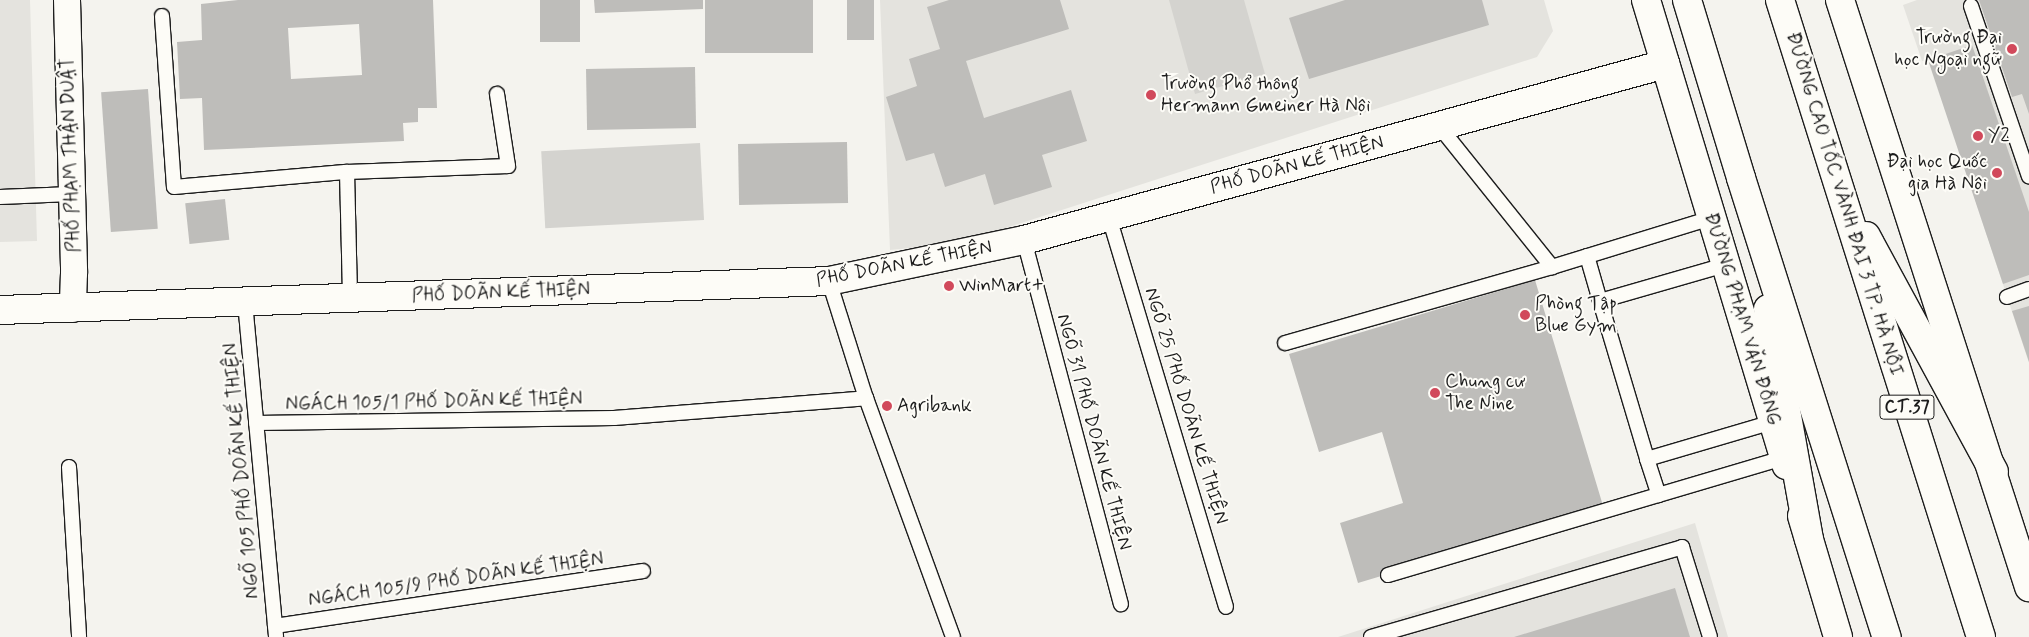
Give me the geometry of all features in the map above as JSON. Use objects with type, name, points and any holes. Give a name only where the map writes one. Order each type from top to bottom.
[{"type":"main road","name":"ĐƯỜNG PHẠM VĂN ĐỒNG","points":[[1646,0],[1838,637]]},
{"type":"main road","points":[[1687,0],[1748,202],[1887,637]]},
{"type":"main road","name":"ĐƯỜNG CAO TỐC VÀNH ĐAI 3 TP. HÀ NỘI","points":[[1780,0],[1981,637]]},
{"type":"main road","points":[[1840,0],[1994,472],[2029,587]]},
{"type":"main road","name":"PHỐ DOÃN KẾ THIỆN","points":[[0,310],[73,309],[829,281],[1024,240],[1665,64]]},
{"type":"main road","points":[[1834,176],[1994,472]]},
{"type":"main road","points":[[1748,202],[1809,539]]},
{"type":"street","name":"PHỐ PHẠM THẬN DUẬT","points":[[66,0],[74,273],[73,309]]},
{"type":"lane","points":[[1971,6],[2029,176]]},
{"type":"lane","points":[[162,16],[174,187],[348,172],[508,166],[497,94]]},
{"type":"lane","points":[[1439,126],[1552,267]]},
{"type":"lane","points":[[348,172],[350,299]]},
{"type":"lane","points":[[0,197],[71,194]]},
{"type":"lane","name":"NGÕ 25 PHỐ DOÃN KẾ THIỆN","points":[[1109,217],[1226,607]]},
{"type":"lane","points":[[1285,343],[1552,267],[1711,218]]},
{"type":"lane","name":"NGÕ 31 PHỐ DOÃN KẾ THIỆN","points":[[1024,240],[1121,604]]},
{"type":"lane","points":[[1587,256],[1659,495]]},
{"type":"lane","points":[[1600,301],[1725,265]]},
{"type":"lane","points":[[829,281],[866,398],[953,637]]},
{"type":"lane","points":[[2007,297],[2029,289]]},
{"type":"lane","name":"NGÕ 105 PHỐ DOÃN KẾ THIỆN","points":[[245,302],[275,632]]},
{"type":"lane","name":"NGÁCH 105/1 PHỐ DOÃN KẾ THIỆN","points":[[256,423],[614,418],[866,398]]},
{"type":"lane","points":[[1648,459],[1773,422]]},
{"type":"lane","points":[[1388,575],[1784,458]]},
{"type":"lane","points":[[69,468],[79,637]]},
{"type":"lane","points":[[1371,637],[1682,547],[1710,637]]},
{"type":"lane","name":"NGÁCH 105/9 PHỐ DOÃN KẾ THIỆN","points":[[275,632],[643,572]]},
{"type":"shaded area","points":[[0,0],[30,0],[37,241],[0,242]]},
{"type":"shaded area","name":"Trường Phổ thông Hermann Gmeiner Hà Nội","points":[[880,0],[1544,0],[1553,31],[1537,57],[959,243],[890,250]]},
{"type":"shaded area","points":[[1169,0],[1244,0],[1265,74],[1195,94]]},
{"type":"shaded area","name":"Đại học Quốc gia Hà Nội","points":[[1917,0],[2029,0],[2029,363],[1929,60],[1922,61],[1903,5]]},
{"type":"shaded area","points":[[700,143],[704,220],[545,228],[541,151]]},
{"type":"shaded area","points":[[1695,523],[1728,637],[1338,637]]},
{"type":"building","points":[[238,0],[433,0],[437,108],[418,108],[418,122],[403,123],[404,141],[204,150],[202,98],[180,99],[177,42],[202,40],[201,4]],"holes":[[[359,24],[362,75],[291,79],[288,28]]]},
{"type":"building","points":[[540,0],[580,0],[580,42],[540,42]]},
{"type":"building","points":[[594,0],[703,0],[703,9],[595,13]]},
{"type":"building","points":[[705,0],[813,0],[813,53],[705,53]]},
{"type":"building","points":[[847,0],[874,0],[874,40],[847,40]]},
{"type":"building","points":[[949,0],[1060,0],[1069,29],[966,61],[984,118],[1071,90],[1087,141],[1042,155],[1052,187],[994,205],[985,174],[945,187],[934,153],[906,161],[886,97],[917,86],[909,59],[940,49],[927,7]]},
{"type":"building","points":[[1345,0],[1482,0],[1489,25],[1309,79],[1289,18]]},
{"type":"building","name":"Trường Đại học Ngoại ngữ","points":[[1979,0],[2029,0],[2029,114],[2022,94],[2012,97]]},
{"type":"building","name":"Y2","points":[[1972,45],[2029,212],[2029,275],[2003,284],[1928,60]]},
{"type":"building","points":[[695,67],[696,128],[587,130],[586,69]]},
{"type":"building","points":[[148,89],[158,229],[111,232],[101,92]]},
{"type":"building","points":[[847,142],[848,203],[739,205],[738,144]]},
{"type":"building","points":[[225,199],[229,240],[190,244],[185,203]]},
{"type":"building","name":"Chung cư The Nine","points":[[1535,280],[1604,509],[1358,583],[1340,523],[1403,503],[1382,432],[1319,452],[1289,354]]},
{"type":"building","points":[[2029,306],[2029,362],[2012,311]]},
{"type":"building","points":[[1675,588],[1690,637],[1514,637]]},
{"type":"place","name":"Trường Đại học Ngoại ngữ","points":[[2012,49]]},
{"type":"place","name":"Trường Phổ thông Hermann Gmeiner Hà Nội","points":[[1151,95]]},
{"type":"place","name":"Y2","points":[[1978,136]]},
{"type":"place","name":"Đại học Quốc gia Hà Nội","points":[[1997,173]]},
{"type":"place","name":"WinMart+","points":[[949,286]]},
{"type":"place","name":"Phòng Tập Blue Gym","points":[[1525,315]]},
{"type":"place","name":"Chung cư The Nine","points":[[1435,393]]},
{"type":"place","name":"Agribank","points":[[887,406]]}]
